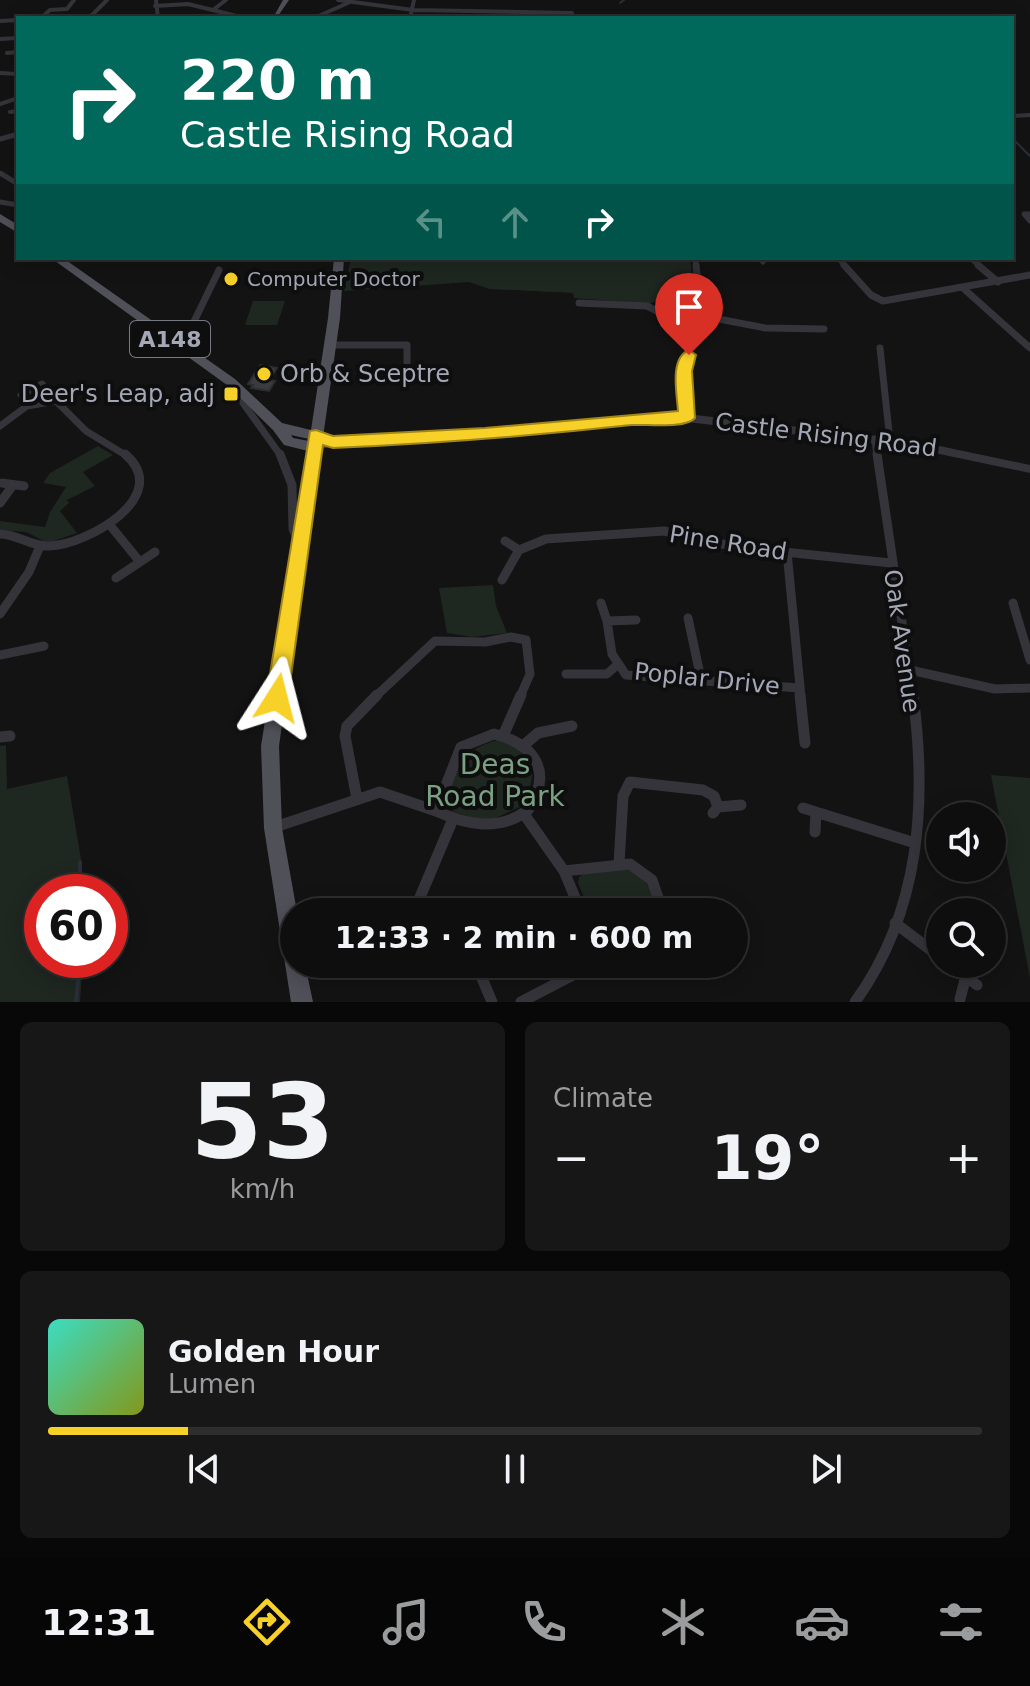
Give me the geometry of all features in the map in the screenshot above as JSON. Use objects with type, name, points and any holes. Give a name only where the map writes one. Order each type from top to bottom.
[{"type":"main road","points":[[276,16],[278,0]]},
{"type":"main road","points":[[276,16],[286,0]]},
{"type":"main road","name":"A148","points":[[59,260],[243,394],[278,427],[289,442],[314,441]]},
{"type":"main road","points":[[284,898],[273,828],[271,736],[339,260]]},
{"type":"main road","points":[[298,978],[302,1002]]},
{"type":"street","points":[[67,9],[74,0]]},
{"type":"street","points":[[91,16],[107,0]]},
{"type":"street","points":[[213,10],[226,0]]},
{"type":"street","points":[[338,0],[413,10],[572,13]]},
{"type":"street","points":[[411,16],[414,0]]},
{"type":"street","points":[[156,3],[183,4],[239,16]]},
{"type":"street","points":[[319,16],[348,3]]},
{"type":"street","points":[[43,16],[50,10],[75,8]]},
{"type":"street","points":[[235,15],[244,9]]},
{"type":"street","points":[[472,10],[474,16]]},
{"type":"street","points":[[215,16],[222,12]]},
{"type":"street","points":[[7,53],[16,52]]},
{"type":"street","points":[[10,112],[16,111]]},
{"type":"street","points":[[0,173],[16,181]]},
{"type":"street","points":[[1,203],[15,204]]},
{"type":"street","points":[[1016,214],[1027,214],[1030,221]]},
{"type":"street","points":[[687,418],[684,371],[700,293],[695,260]]},
{"type":"street","points":[[840,260],[871,295],[883,301],[1029,277]]},
{"type":"street","points":[[972,260],[998,282]]},
{"type":"street","points":[[176,344],[187,336],[219,270]]},
{"type":"street","points":[[963,288],[1030,348]]},
{"type":"street","points":[[579,303],[647,306],[667,316],[697,317],[765,328],[824,329]]},
{"type":"street","points":[[328,345],[407,345],[407,363]]},
{"type":"street","points":[[880,348],[890,441]]},
{"type":"street","points":[[21,395],[46,382],[44,401]]},
{"type":"street","points":[[243,394],[243,403],[268,434],[290,478],[293,535],[299,543]]},
{"type":"street","points":[[0,426],[20,409],[44,401],[62,404],[79,425],[136,465],[140,479],[135,497],[109,524],[64,542],[40,546],[22,535],[0,534]]},
{"type":"street","name":"Castle Rising Road","points":[[314,441],[485,434],[646,418],[687,418],[890,441],[1030,469]]},
{"type":"street","name":"Oak Avenue","points":[[855,1002],[867,987],[895,923],[921,810],[910,670],[891,563],[875,439]]},
{"type":"street","points":[[2,483],[24,486]]},
{"type":"street","points":[[0,503],[13,485]]},
{"type":"street","points":[[109,524],[140,562]]},
{"type":"street","name":"Pine Road","points":[[519,550],[546,539],[664,531],[736,547],[891,563]]},
{"type":"street","points":[[502,580],[519,550],[505,541]]},
{"type":"street","points":[[0,614],[22,582],[40,546]]},
{"type":"street","points":[[116,578],[155,552]]},
{"type":"street","points":[[787,552],[805,743]]},
{"type":"street","points":[[10,580],[22,582]]},
{"type":"street","name":"Poplar Drive","points":[[601,603],[612,654],[626,675],[799,688]]},
{"type":"street","points":[[1013,603],[1030,660]]},
{"type":"street","points":[[688,618],[701,679]]},
{"type":"street","points":[[607,621],[636,620]]},
{"type":"street","points":[[357,799],[345,736],[347,726],[398,678],[427,644],[449,639],[474,643],[519,636],[526,640],[530,674],[503,736]]},
{"type":"street","points":[[0,655],[44,646]]},
{"type":"street","name":"Poplar Drive","points":[[566,674],[607,674],[617,665]]},
{"type":"street","points":[[910,670],[995,689],[1030,688]]},
{"type":"street","points":[[524,745],[538,733],[572,726]]},
{"type":"street","points":[[273,828],[380,792],[393,793],[436,812],[453,819],[488,828],[524,814],[532,804],[538,780],[536,761],[524,745],[503,736],[484,736],[461,747],[436,812]]},
{"type":"street","points":[[619,864],[623,796],[630,782],[703,790],[714,796],[716,810],[741,805]]},
{"type":"street","points":[[803,808],[915,843]]},
{"type":"street","points":[[815,832],[816,812]]},
{"type":"street","points":[[524,814],[564,871],[575,898]]},
{"type":"street","points":[[420,898],[453,819]]},
{"type":"street","points":[[564,871],[630,864],[652,880],[658,898]]},
{"type":"street","points":[[895,923],[926,946]]},
{"type":"street","points":[[482,978],[492,1002]]},
{"type":"street","points":[[521,1002],[567,978]]},
{"type":"street","points":[[960,999],[965,978]]},
{"type":"street","points":[[968,978],[977,985]]},
{"type":"green space","points":[[351,260],[690,260],[695,299],[668,296],[649,304],[574,298],[573,293],[490,289],[469,282],[344,291]]},
{"type":"green space","points":[[253,301],[285,301],[277,325],[245,325]]},
{"type":"green space","points":[[98,446],[113,455],[83,472],[95,486],[67,500],[69,503],[60,511],[77,533],[48,543],[26,532],[0,530],[0,521],[45,527],[50,512],[66,487],[43,483],[50,473]]},
{"type":"green space","points":[[493,585],[496,606],[507,633],[472,637],[447,633],[439,588]]},
{"type":"green space","name":"Deas Road Park","points":[[499,740],[520,751],[530,765],[531,782],[523,805],[486,823],[452,811],[445,802],[463,762],[476,749]]},
{"type":"green space","points":[[6,745],[7,789],[67,776],[81,874],[24,874],[24,978],[82,978],[80,1002],[0,1002],[0,746]]},
{"type":"green space","points":[[991,775],[1030,778],[1030,978],[1006,853],[1006,802],[996,802]]},
{"type":"green space","points":[[629,868],[648,884],[653,898],[584,898],[578,883],[579,877],[585,873]]},
{"type":"building","name":"Orb & Sceptre","points":[[260,365],[277,368],[269,380],[275,381],[269,391],[251,388],[253,385],[248,384]]},
{"type":"waterway","points":[[620,3],[624,0]]},
{"type":"waterway","points":[[1014,140],[1030,156]]},
{"type":"waterway","points":[[80,862],[80,874]]},
{"type":"waterway","points":[[76,1002],[78,978]]},
{"type":"place","name":"Computer Doctor","points":[[231,279]]},
{"type":"place","name":"Orb & Sceptre","points":[[264,374]]},
{"type":"place","name":"Deer's Leap, adj","points":[[231,394]]},
{"type":"route","points":[[277,698],[310,460],[316,436],[333,442],[363,441],[485,434],[656,417],[687,418],[684,371],[689,355]]}]
